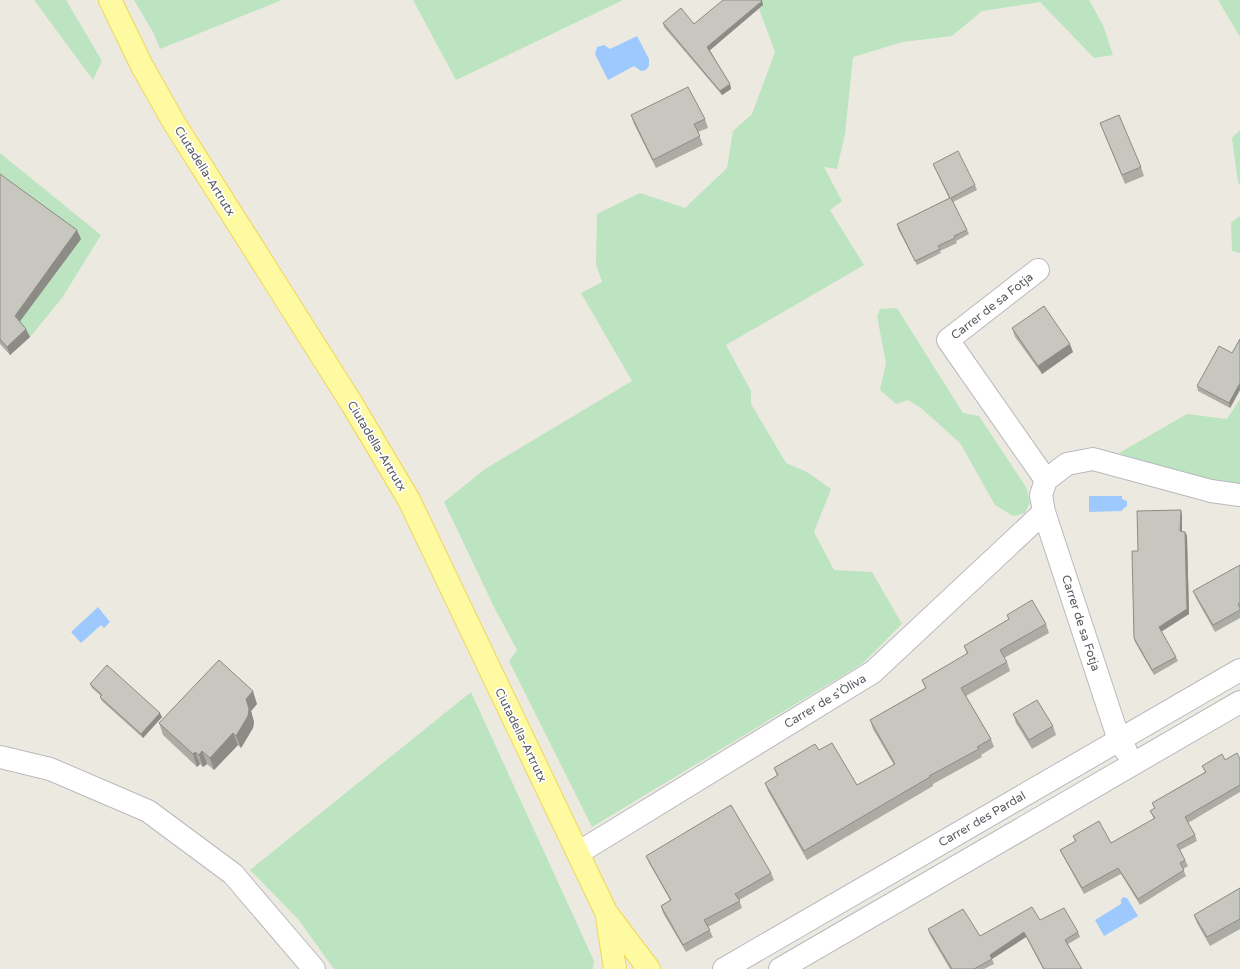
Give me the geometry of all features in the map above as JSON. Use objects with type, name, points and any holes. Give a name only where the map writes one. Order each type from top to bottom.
[{"type":"main road","name":"Ciutadella-Artrutx","points":[[110,0],[142,66],[173,121],[352,404],[409,500],[606,912]]},
{"type":"main road","points":[[606,912],[615,969]]},
{"type":"main road","points":[[606,912],[649,969]]},
{"type":"street","name":"Carrer de sa Fotja","points":[[1038,270],[948,340],[1046,480],[1041,495],[1044,512],[1120,740],[1133,764]]},
{"type":"street","points":[[1046,480],[1067,464],[1093,459],[1211,491],[1240,495]]},
{"type":"street","name":"Carrer de s'Òliva","points":[[578,853],[873,672],[1044,512]]},
{"type":"street","name":"Carrer des Pardal","points":[[724,969],[1240,670]]},
{"type":"street","points":[[780,969],[1240,702]]},
{"type":"street","points":[[0,757],[50,769],[148,812],[233,874],[314,969]]},
{"type":"green space","points":[[34,0],[66,0],[102,61],[93,80]]},
{"type":"green space","points":[[134,0],[282,0],[160,49],[154,34]]},
{"type":"green space","points":[[413,0],[623,0],[456,80]]},
{"type":"green space","points":[[759,0],[1089,0],[1103,25],[1113,55],[1094,58],[1040,2],[982,11],[952,36],[903,42],[853,57],[845,134],[837,169],[824,167],[842,201],[830,210],[864,265],[726,345],[751,391],[751,404],[786,463],[807,472],[831,489],[814,532],[834,570],[872,572],[902,624],[862,664],[592,827],[509,661],[517,650],[495,609],[444,502],[485,469],[632,381],[581,293],[602,282],[596,264],[597,214],[640,193],[685,208],[727,168],[733,131],[752,114],[775,52],[759,9],[763,5]]},
{"type":"green space","points":[[1218,0],[1240,0],[1240,37]]},
{"type":"green space","points":[[1240,130],[1240,185],[1238,183],[1232,138]]},
{"type":"green space","points":[[0,153],[101,235],[62,298],[30,337],[14,320],[25,314],[80,239],[0,180]]},
{"type":"green space","points":[[1240,216],[1240,253],[1232,251],[1231,223]]},
{"type":"green space","points":[[897,308],[963,413],[979,416],[1026,487],[1030,502],[1025,513],[1013,516],[995,505],[960,443],[921,408],[908,400],[896,404],[880,390],[886,363],[877,316],[880,309]]},
{"type":"green space","points":[[1240,399],[1240,486],[1178,474],[1119,453],[1187,414],[1227,419]]},
{"type":"green space","points":[[471,692],[594,961],[593,969],[334,969],[298,919],[250,870]]},
{"type":"water","points":[[637,36],[649,59],[649,66],[646,70],[641,71],[634,66],[608,80],[595,54],[597,47],[604,45],[610,49]]},
{"type":"water","points":[[1089,496],[1122,496],[1122,499],[1127,501],[1127,506],[1122,511],[1089,512]]},
{"type":"water","points":[[98,607],[110,622],[104,628],[101,625],[81,643],[71,632]]},
{"type":"water","points":[[1123,897],[1127,898],[1138,916],[1104,936],[1095,920],[1121,904]]},
{"type":"building","points":[[723,0],[762,1],[707,47],[730,84],[720,91],[663,23],[681,8],[694,24]]},
{"type":"building","points":[[688,87],[705,119],[694,124],[700,136],[653,160],[631,115]]},
{"type":"building","points":[[1119,115],[1141,167],[1122,175],[1100,123]]},
{"type":"building","points":[[958,151],[975,185],[951,198],[967,230],[954,236],[955,238],[938,246],[940,249],[915,261],[897,224],[950,198],[933,164]]},
{"type":"building","points":[[0,174],[77,230],[15,316],[26,329],[7,347],[0,339]]},
{"type":"building","points":[[1044,306],[1070,344],[1038,366],[1012,328]]},
{"type":"building","points":[[1240,339],[1240,383],[1229,403],[1197,386],[1219,346],[1232,353]]},
{"type":"building","points":[[1181,510],[1180,531],[1185,532],[1187,609],[1159,627],[1176,657],[1152,670],[1134,638],[1132,551],[1138,551],[1137,511]]},
{"type":"building","points":[[1240,565],[1240,603],[1238,604],[1240,610],[1213,625],[1193,591]]},
{"type":"building","points":[[1032,600],[1046,624],[1000,650],[1007,662],[961,688],[991,739],[977,747],[979,749],[929,776],[930,777],[804,851],[765,783],[778,775],[774,768],[815,744],[819,750],[832,743],[857,785],[895,764],[870,720],[926,688],[922,680],[968,653],[964,646],[1009,619],[1007,615]]},
{"type":"building","points":[[219,660],[253,691],[246,699],[249,709],[248,716],[236,736],[233,733],[210,758],[202,751],[199,755],[195,752],[193,754],[159,723]]},
{"type":"building","points":[[107,665],[160,713],[141,734],[100,697],[102,695],[90,684]]},
{"type":"building","points":[[1037,700],[1053,726],[1029,740],[1013,714]]},
{"type":"building","points":[[1237,753],[1240,759],[1240,785],[1185,817],[1195,835],[1177,845],[1185,860],[1180,863],[1184,870],[1138,899],[1118,868],[1082,888],[1060,850],[1076,841],[1073,836],[1099,821],[1111,843],[1155,818],[1150,811],[1155,808],[1152,803],[1206,772],[1202,766],[1222,754],[1225,760]]},
{"type":"building","points":[[731,805],[771,873],[735,894],[740,901],[704,920],[710,930],[683,945],[661,906],[671,900],[646,856]]},
{"type":"building","points":[[1240,888],[1240,919],[1207,937],[1194,915]]},
{"type":"building","points":[[1032,907],[1040,920],[1064,908],[1078,932],[1065,940],[1082,969],[1044,969],[1024,932],[990,955],[992,959],[974,969],[952,969],[928,929],[963,909],[980,936]]}]
